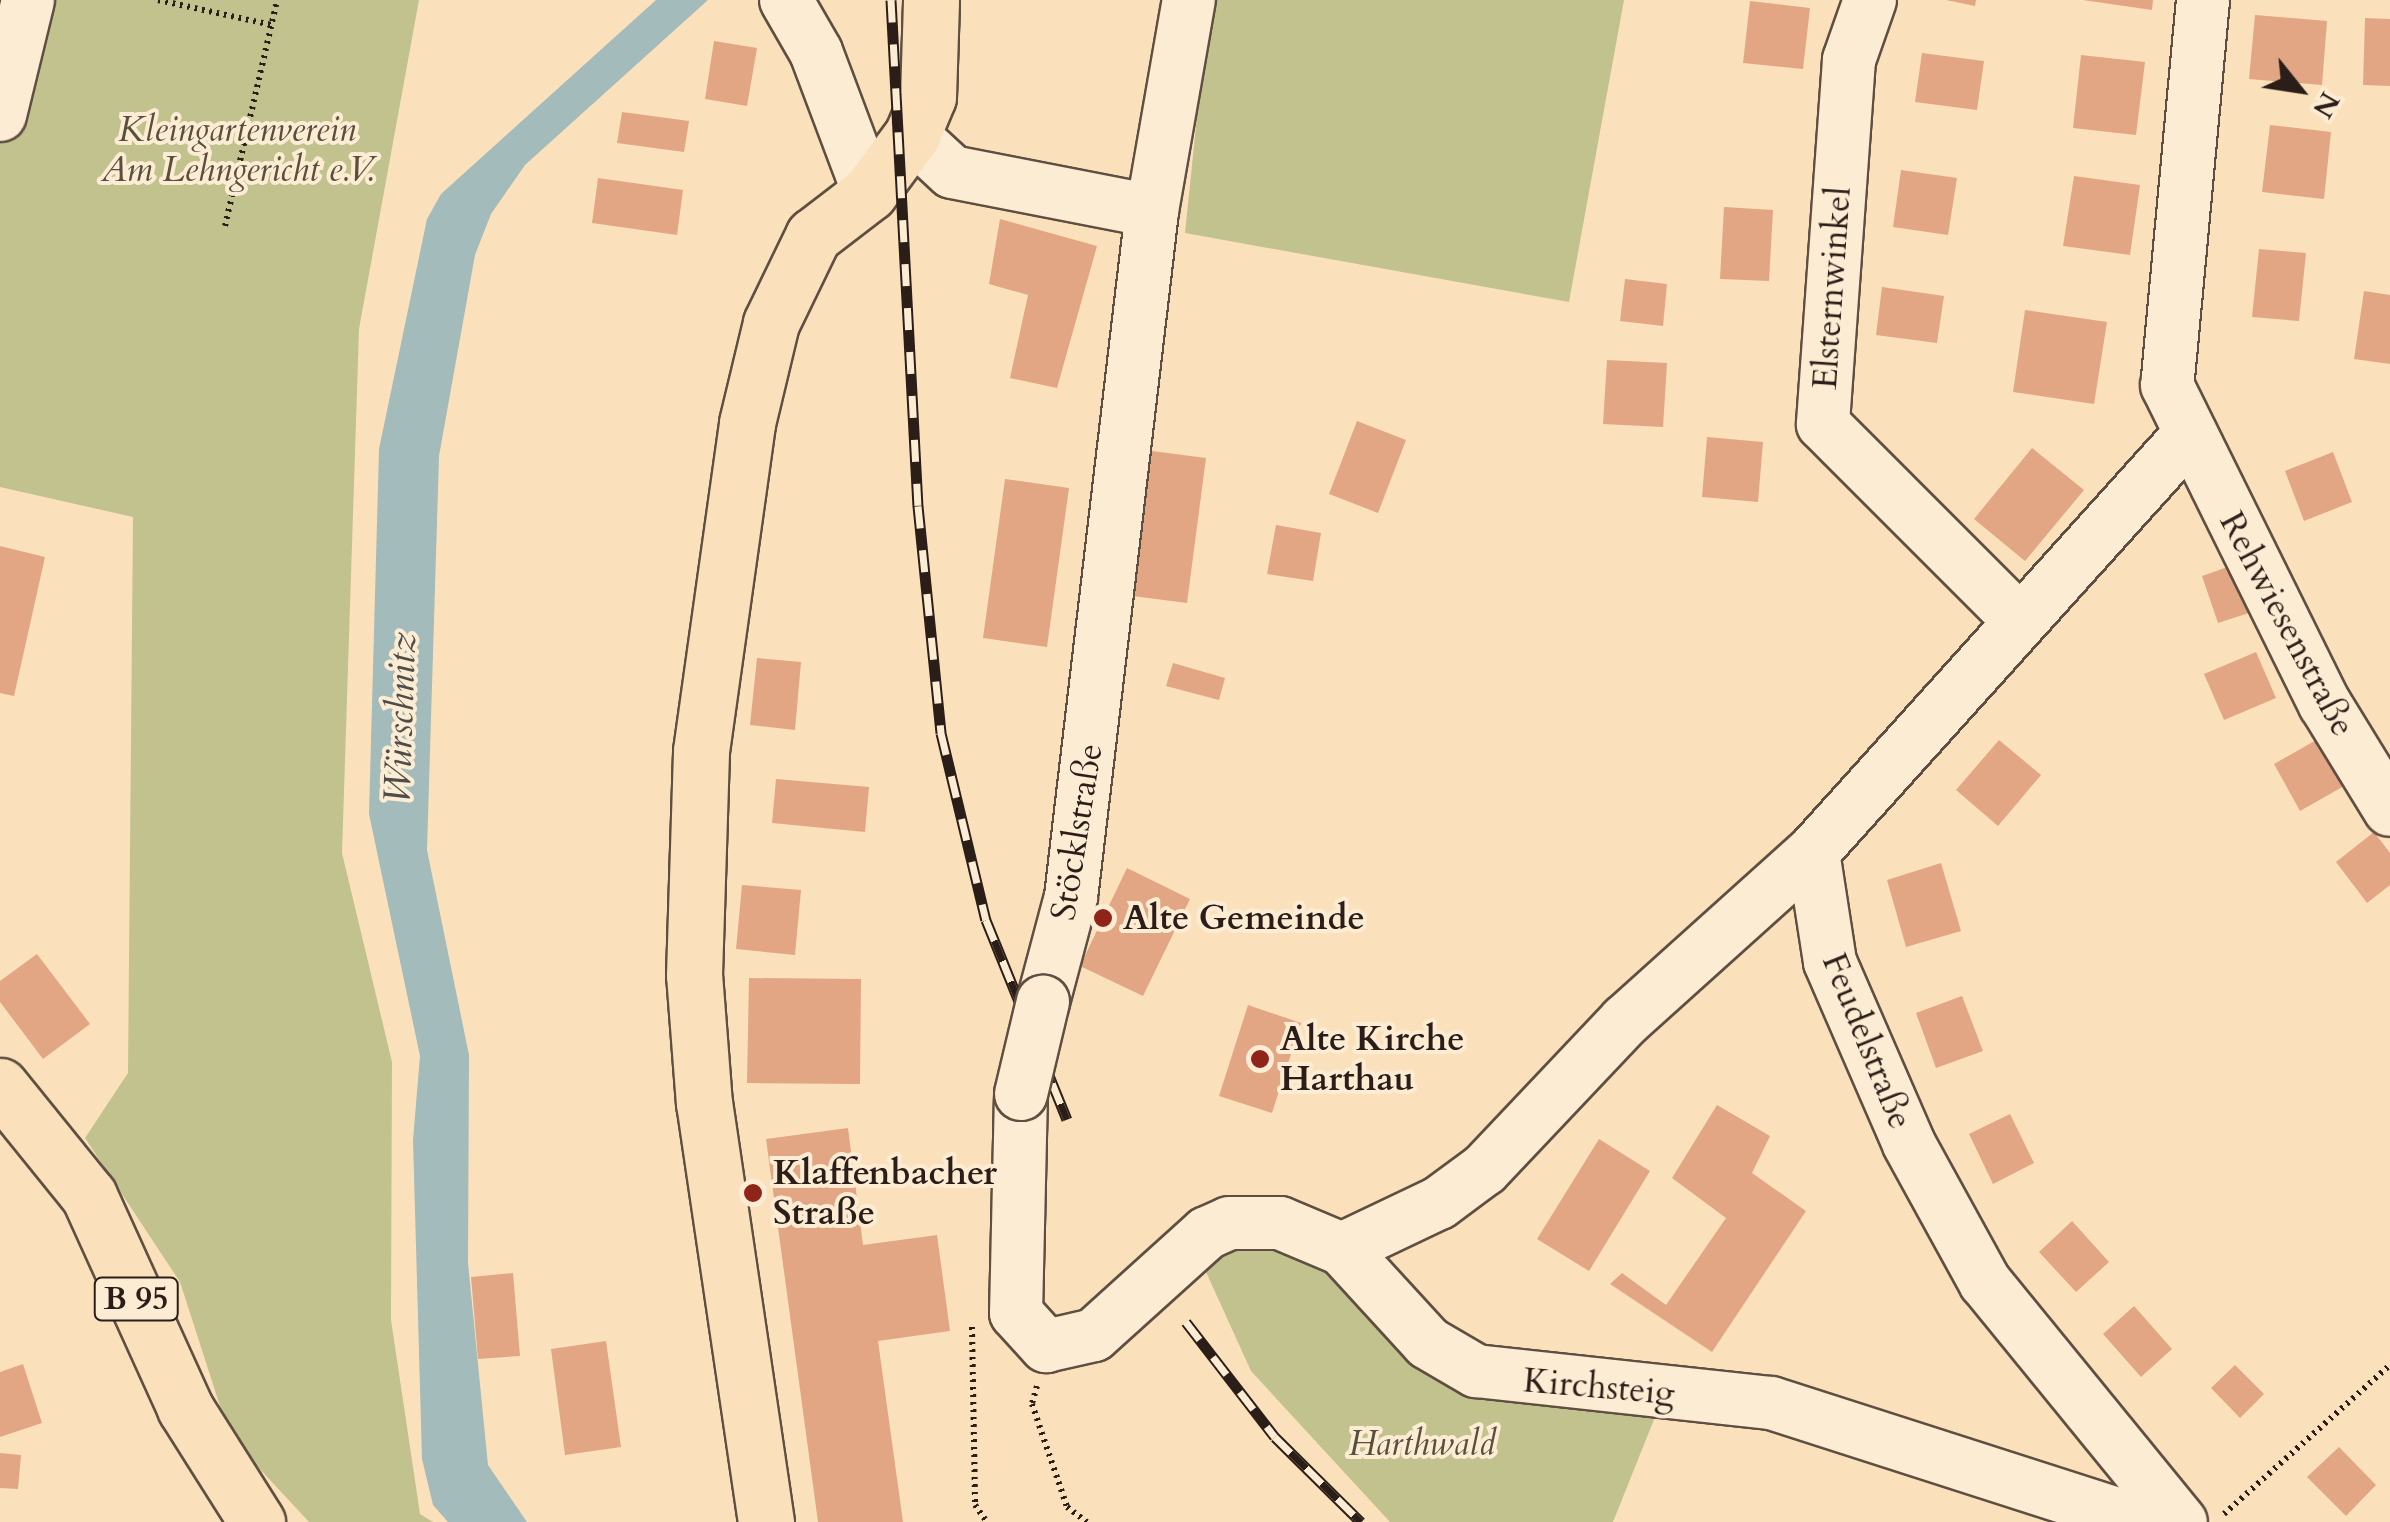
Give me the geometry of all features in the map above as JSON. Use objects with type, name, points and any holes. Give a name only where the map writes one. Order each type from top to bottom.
[{"type":"main road","points":[[766,1522],[704,1104],[694,974],[701,751],[747,423],[771,322],[813,236],[869,192],[912,135],[928,97],[931,0]]},
{"type":"main road","name":"B 95","points":[[0,1086],[90,1196],[185,1408],[256,1522]]},
{"type":"street","points":[[0,115],[28,0]]},
{"type":"street","points":[[786,0],[816,52],[869,192]]},
{"type":"street","name":"Stöcklstraße","points":[[1046,1346],[1016,1313],[1021,1094],[1071,897],[1152,210],[1189,0]]},
{"type":"street","name":"Elsternwinkel","points":[[1870,0],[1849,60],[1822,424],[2018,619]]},
{"type":"street","points":[[1342,1249],[1438,1203],[1485,1168],[1626,1021],[1813,852],[2018,619],[2189,435],[2166,385],[2203,0]]},
{"type":"street","points":[[912,135],[952,172],[1152,210]]},
{"type":"street","name":"Rehwiesenstraße","points":[[2189,435],[2390,810]]},
{"type":"street","name":"Feudelstraße","points":[[1813,852],[1830,962],[1908,1144],[1984,1282],[2181,1522]]},
{"type":"street","name":"Kirchsteig","points":[[1046,1346],[1094,1336],[1229,1223],[1280,1223],[1342,1249],[1428,1343],[1476,1371],[1771,1403],[2140,1522]]},
{"type":"path","points":[[158,0],[272,25]]},
{"type":"path","points":[[224,226],[277,0]]},
{"type":"path","points":[[972,1310],[975,1504],[986,1522]]},
{"type":"path","points":[[1046,1346],[1032,1404],[1067,1507],[1087,1522]]},
{"type":"path","points":[[2215,1522],[2390,1365]]},
{"type":"green space","name":"Kleingartenverein Am Lehngericht e.V.","points":[[0,0],[419,0],[359,329],[342,853],[392,1062],[391,1320],[420,1514],[433,1522],[309,1522],[230,1437],[180,1282],[85,1138],[128,1073],[133,517],[0,487]]},
{"type":"green space","points":[[1209,0],[1624,0],[1569,302],[1185,233]]},
{"type":"green space","name":"Harthwald","points":[[1228,1242],[1310,1250],[1365,1311],[1659,1407],[1613,1522],[1390,1522],[1251,1371],[1201,1261]]},
{"type":"water","name":"Würschnitz","points":[[656,0],[708,0],[525,165],[491,214],[475,255],[439,456],[427,850],[469,1055],[468,1263],[488,1465],[527,1522],[448,1522],[433,1505],[422,1459],[413,1140],[420,1056],[369,814],[379,449],[427,219],[441,194]]},
{"type":"building","points":[[1946,0],[1976,0],[1975,6]]},
{"type":"building","points":[[2083,0],[2153,0],[2152,10]]},
{"type":"building","points":[[1750,1],[1810,8],[1803,69],[1743,63]]},
{"type":"building","points":[[2255,15],[2327,21],[2322,85],[2249,79]]},
{"type":"building","points":[[2365,18],[2390,19],[2390,86],[2363,85]]},
{"type":"building","points":[[714,41],[757,48],[747,106],[705,99]]},
{"type":"building","points":[[1922,53],[1984,61],[1977,110],[1915,102]]},
{"type":"building","points":[[2081,55],[2145,62],[2136,135],[2073,128]]},
{"type":"building","points":[[622,112],[689,121],[684,152],[617,143]]},
{"type":"building","points":[[2270,125],[2331,132],[2324,199],[2262,192]]},
{"type":"building","points":[[1901,170],[1957,178],[1948,235],[1893,227]]},
{"type":"building","points":[[2074,176],[2140,185],[2130,255],[2063,246]]},
{"type":"building","points":[[598,178],[683,190],[677,235],[592,223]]},
{"type":"building","points":[[1724,207],[1773,210],[1769,281],[1720,279]]},
{"type":"building","points":[[1000,219],[1097,246],[1057,388],[1010,378],[1028,295],[989,284]]},
{"type":"building","points":[[2259,249],[2306,253],[2299,321],[2252,317]]},
{"type":"building","points":[[1625,279],[1667,284],[1663,326],[1620,321]]},
{"type":"building","points":[[1882,287],[1944,296],[1937,343],[1876,335]]},
{"type":"building","points":[[2364,291],[2390,295],[2390,364],[2354,359]]},
{"type":"building","points":[[2025,310],[2107,322],[2094,404],[2013,392]]},
{"type":"building","points":[[1607,360],[1667,363],[1663,427],[1603,424]]},
{"type":"building","points":[[1357,421],[1406,440],[1378,513],[1329,494]]},
{"type":"building","points":[[1707,437],[1763,442],[1758,502],[1702,497]]},
{"type":"building","points":[[2032,448],[2084,490],[2025,561],[1974,519]]},
{"type":"building","points":[[1144,450],[1206,458],[1187,603],[1125,595]]},
{"type":"building","points":[[2333,452],[2352,502],[2304,521],[2285,471]]},
{"type":"building","points":[[1005,479],[1069,488],[1047,647],[983,638]]},
{"type":"building","points":[[1276,525],[1321,533],[1313,581],[1267,574]]},
{"type":"building","points":[[0,546],[45,557],[14,696],[0,693]]},
{"type":"building","points":[[2236,564],[2252,612],[2218,623],[2202,576]]},
{"type":"building","points":[[2256,652],[2276,698],[2224,720],[2204,674]]},
{"type":"building","points":[[757,658],[801,662],[795,730],[750,725]]},
{"type":"building","points":[[1173,663],[1225,678],[1219,700],[1166,686]]},
{"type":"building","points":[[2318,739],[2344,786],[2300,811],[2274,764]]},
{"type":"building","points":[[1999,740],[2041,775],[1998,826],[1956,790]]},
{"type":"building","points":[[776,779],[869,787],[865,832],[772,823]]},
{"type":"building","points":[[2374,832],[2390,853],[2390,885],[2367,903],[2336,862]]},
{"type":"building","points":[[1941,863],[1961,931],[1906,947],[1887,880]]},
{"type":"building","points":[[1127,868],[1190,899],[1143,996],[1080,966]]},
{"type":"building","points":[[742,885],[801,890],[795,955],[736,949]]},
{"type":"building","points":[[37,954],[90,1024],[43,1059],[0,1002],[0,981]]},
{"type":"building","points":[[749,978],[861,979],[860,1084],[747,1083]]},
{"type":"building","points":[[1962,996],[1983,1051],[1936,1068],[1916,1013]]},
{"type":"building","name":"Alte Kirche Harthau","points":[[1248,1005],[1301,1023],[1272,1113],[1219,1096]]},
{"type":"building","points":[[1717,1105],[1770,1136],[1752,1173],[1806,1211],[1712,1352],[1610,1284],[1622,1273],[1666,1305],[1726,1218],[1672,1178]]},
{"type":"building","points":[[2010,1114],[2034,1163],[1993,1184],[1969,1134]]},
{"type":"building","points":[[848,1128],[863,1245],[937,1235],[950,1331],[878,1341],[903,1522],[818,1522],[766,1139]]},
{"type":"building","points":[[1599,1139],[1650,1171],[1589,1271],[1537,1239]]},
{"type":"building","points":[[2072,1221],[2109,1262],[2076,1292],[2039,1252]]},
{"type":"building","points":[[513,1273],[520,1356],[478,1359],[471,1277]]},
{"type":"building","points":[[2134,1306],[2172,1349],[2141,1377],[2103,1334]]},
{"type":"building","points":[[606,1341],[621,1447],[565,1455],[551,1349]]},
{"type":"building","points":[[23,1364],[42,1423],[0,1437],[0,1372]]},
{"type":"building","points":[[2235,1365],[2264,1394],[2240,1418],[2211,1388]]},
{"type":"building","points":[[2339,1447],[2376,1485],[2346,1516],[2307,1477]]},
{"type":"building","points":[[0,1453],[21,1455],[18,1489],[0,1488]]},
{"type":"railway","points":[[891,0],[918,506],[941,733],[986,920],[1067,1119]]},
{"type":"railway","points":[[1186,1322],[1275,1437],[1361,1522]]},
{"type":"place","name":"Alte Gemeinde","points":[[1103,918]]},
{"type":"place","name":"Alte Kirche Harthau","points":[[1260,1059]]},
{"type":"place","name":"Klaffenbacher Straße","points":[[753,1193]]}]
